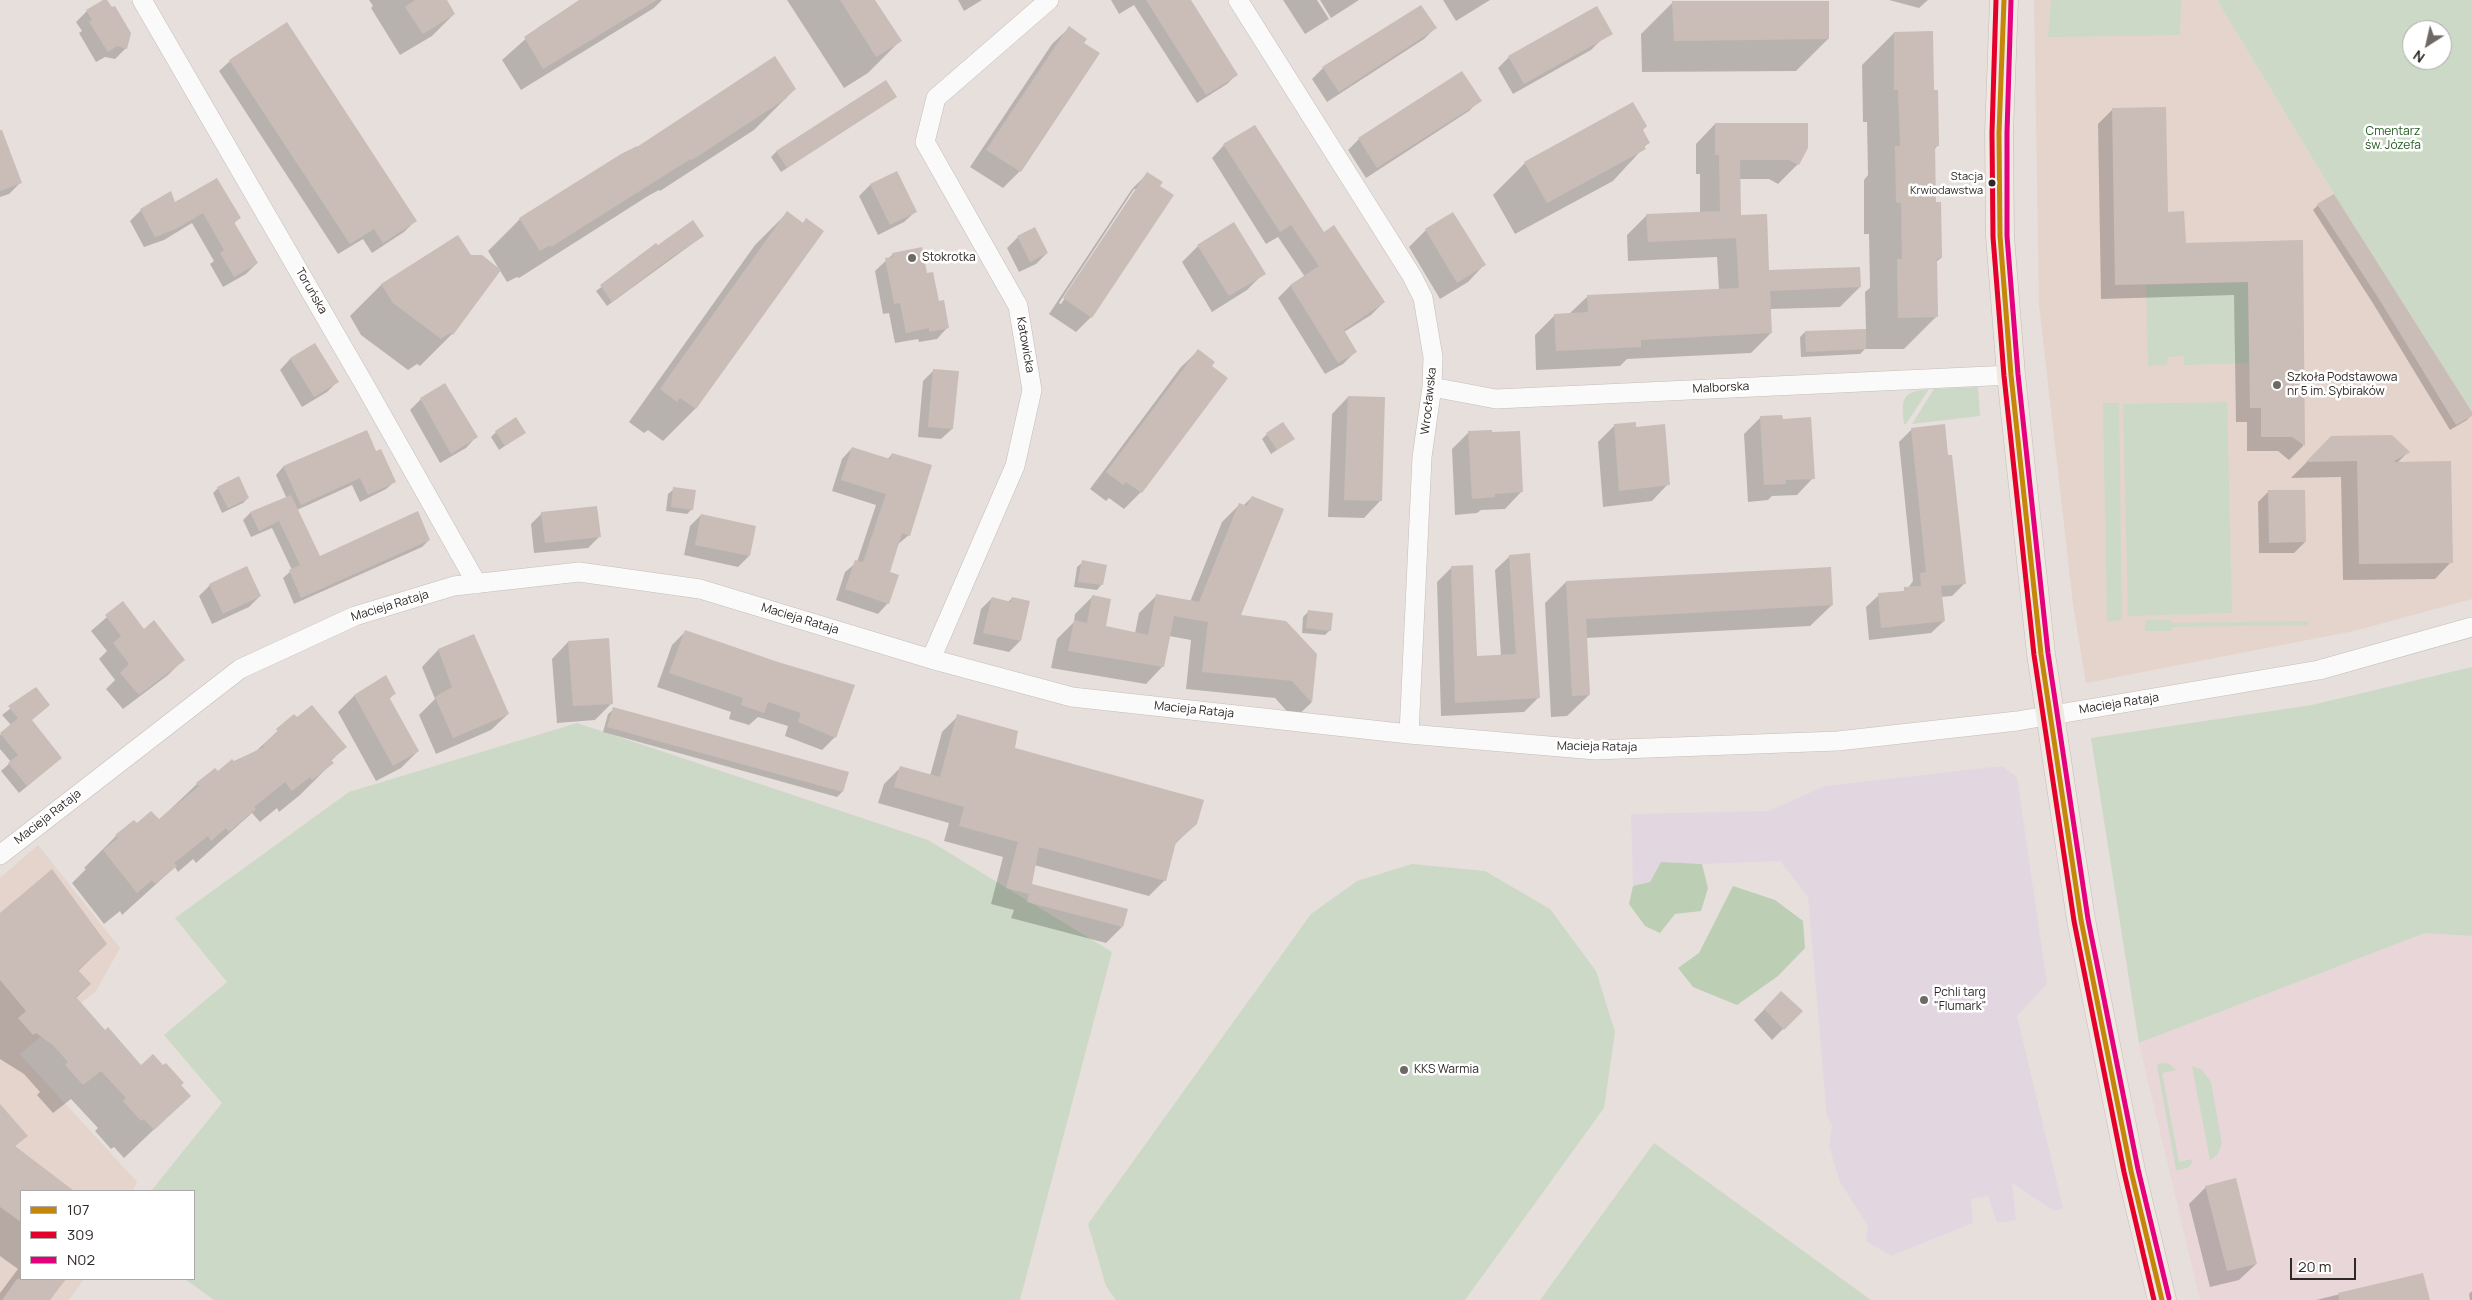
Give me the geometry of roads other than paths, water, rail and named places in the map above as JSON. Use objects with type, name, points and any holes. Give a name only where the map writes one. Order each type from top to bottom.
[{"type":"main road","points":[[2004,0],[1999,133],[2000,236],[2011,375],[2042,660],[2082,920],[2131,1171],[2162,1300]]},
{"type":"street","name":"Toruńska","points":[[142,0],[477,584]]},
{"type":"street","name":"Katowicka","points":[[931,659],[1016,466],[1032,390],[1018,306],[925,142],[936,98],[1049,0]]},
{"type":"street","name":"Wrocławska","points":[[1238,0],[1412,276],[1423,298],[1433,357],[1432,387],[1422,457],[1409,734]]},
{"type":"street","name":"Malborska","points":[[1432,387],[1496,399],[2011,375]]},
{"type":"street","name":"Macieja Rataja","points":[[0,855],[240,668],[355,616],[454,586],[579,572],[700,589],[931,659],[1072,697],[1409,734],[1605,749],[1838,740],[2091,710],[2319,670],[2472,627]]},
{"type":"place","name":"Stacja Krwiodawstwa","points":[[1992,183]]},
{"type":"place","name":"Stokrotka","points":[[912,258]]},
{"type":"place","name":"Szkoła Podstawowa nr 5 im. Sybiraków","points":[[2277,385]]},
{"type":"place","name":"Pchli targ \"Flumark\"","points":[[1924,1000]]},
{"type":"place","name":"KKS Warmia","points":[[1404,1070]]},
{"type":"park label","name":"Cmentarz św. Józefa","points":[[2393,139]]}]
